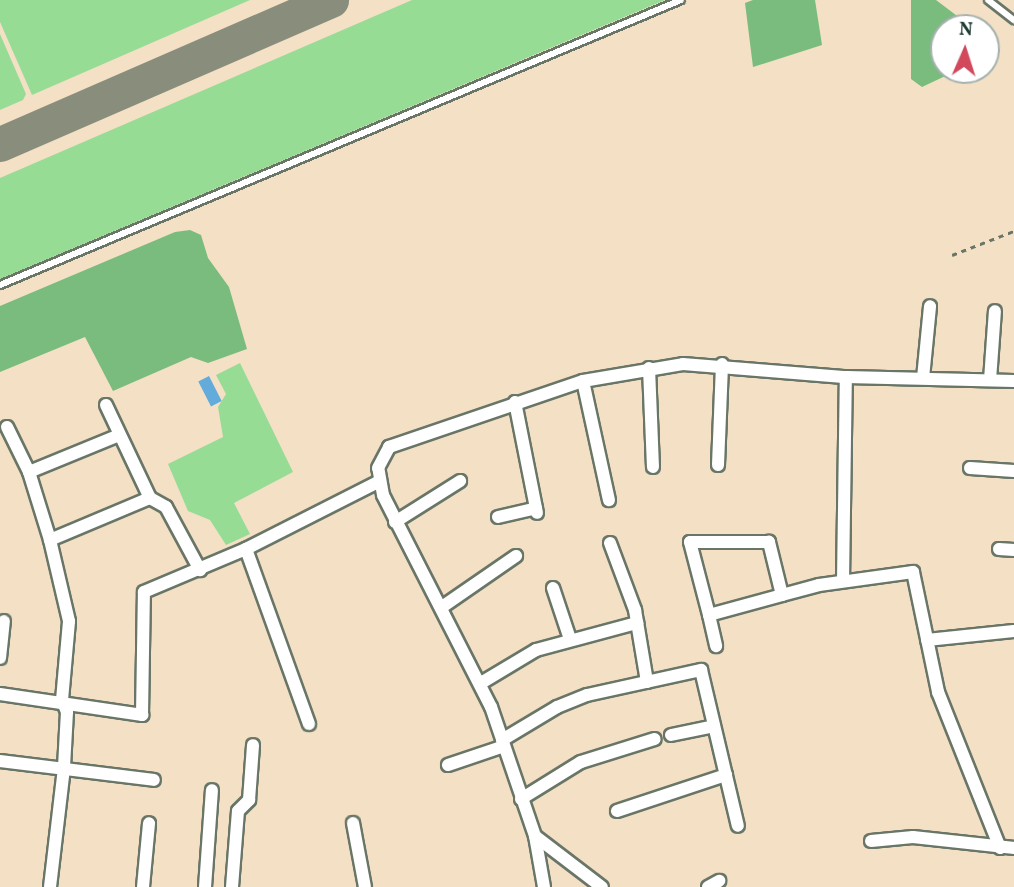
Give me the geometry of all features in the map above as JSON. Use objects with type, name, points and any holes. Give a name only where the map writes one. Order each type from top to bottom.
[{"type":"street","points":[[923,378],[930,306]]},
{"type":"street","points":[[990,380],[995,311]]},
{"type":"street","points":[[544,887],[535,836],[481,683],[395,522],[380,481],[378,468],[389,447],[583,381],[649,368],[722,364],[846,377],[1014,382]]},
{"type":"street","points":[[718,465],[722,364]]},
{"type":"street","points":[[649,368],[653,467]]},
{"type":"street","points":[[843,580],[846,377]]},
{"type":"street","points":[[583,381],[609,500]]},
{"type":"street","points":[[498,517],[537,510],[515,402]]},
{"type":"street","points":[[106,405],[150,498],[166,507],[200,570]]},
{"type":"street","points":[[8,427],[29,472],[50,540],[69,621],[64,705],[64,767],[50,887]]},
{"type":"street","points":[[29,472],[119,435]]},
{"type":"street","points":[[970,468],[1014,471]]},
{"type":"street","points":[[0,694],[142,715],[144,592],[246,549],[380,481]]},
{"type":"street","points":[[395,522],[460,481]]},
{"type":"street","points":[[50,540],[150,498]]},
{"type":"street","points":[[716,646],[690,542],[769,542],[782,595]]},
{"type":"street","points":[[610,543],[637,623],[647,682]]},
{"type":"street","points":[[246,549],[309,724]]},
{"type":"street","points":[[999,549],[1014,550]]},
{"type":"street","points":[[442,607],[516,556]]},
{"type":"street","points":[[709,615],[843,580],[913,572],[938,692],[1007,848]]},
{"type":"street","points":[[553,588],[570,639]]},
{"type":"street","points":[[0,658],[4,621]]},
{"type":"street","points":[[481,683],[536,650],[637,623]]},
{"type":"street","points":[[927,640],[1014,631]]},
{"type":"street","points":[[448,765],[503,743],[557,706],[701,670],[737,826]]},
{"type":"street","points":[[671,735],[714,726]]},
{"type":"street","points":[[522,799],[581,762],[655,739]]},
{"type":"street","points":[[232,887],[238,811],[249,800],[253,745]]},
{"type":"street","points":[[0,761],[154,780]]},
{"type":"street","points":[[617,811],[726,775]]},
{"type":"street","points":[[205,887],[212,790]]},
{"type":"street","points":[[143,887],[149,823]]},
{"type":"street","points":[[353,823],[365,887]]},
{"type":"street","points":[[535,836],[602,887]]},
{"type":"street","points":[[872,841],[913,837],[1007,848]]},
{"type":"lane","points":[[0,285],[681,0]]},
{"type":"lane","points":[[988,0],[1014,20]]},
{"type":"path","points":[[952,255],[1014,231]]},
{"type":"green space","points":[[0,0],[250,0],[32,95],[0,22]]},
{"type":"green space","points":[[412,0],[665,0],[0,279],[0,178]]},
{"type":"green space","points":[[753,0],[815,0],[822,45],[753,67],[745,3]]},
{"type":"green space","points":[[911,0],[936,0],[954,14],[930,14],[930,83],[922,87],[911,79]]},
{"type":"green space","points":[[0,34],[26,94],[23,100],[0,110]]},
{"type":"green space","points":[[190,230],[201,235],[208,258],[229,287],[247,349],[208,363],[191,357],[113,391],[85,337],[0,372],[0,306],[175,232]]},
{"type":"green space","points":[[240,363],[293,472],[234,503],[250,534],[226,545],[210,520],[188,511],[168,464],[223,437],[218,407],[226,394],[216,375]]},
{"type":"water","points":[[209,376],[222,401],[211,406],[198,381]]},
{"type":"taxiway","points":[[0,144],[331,0]]}]
